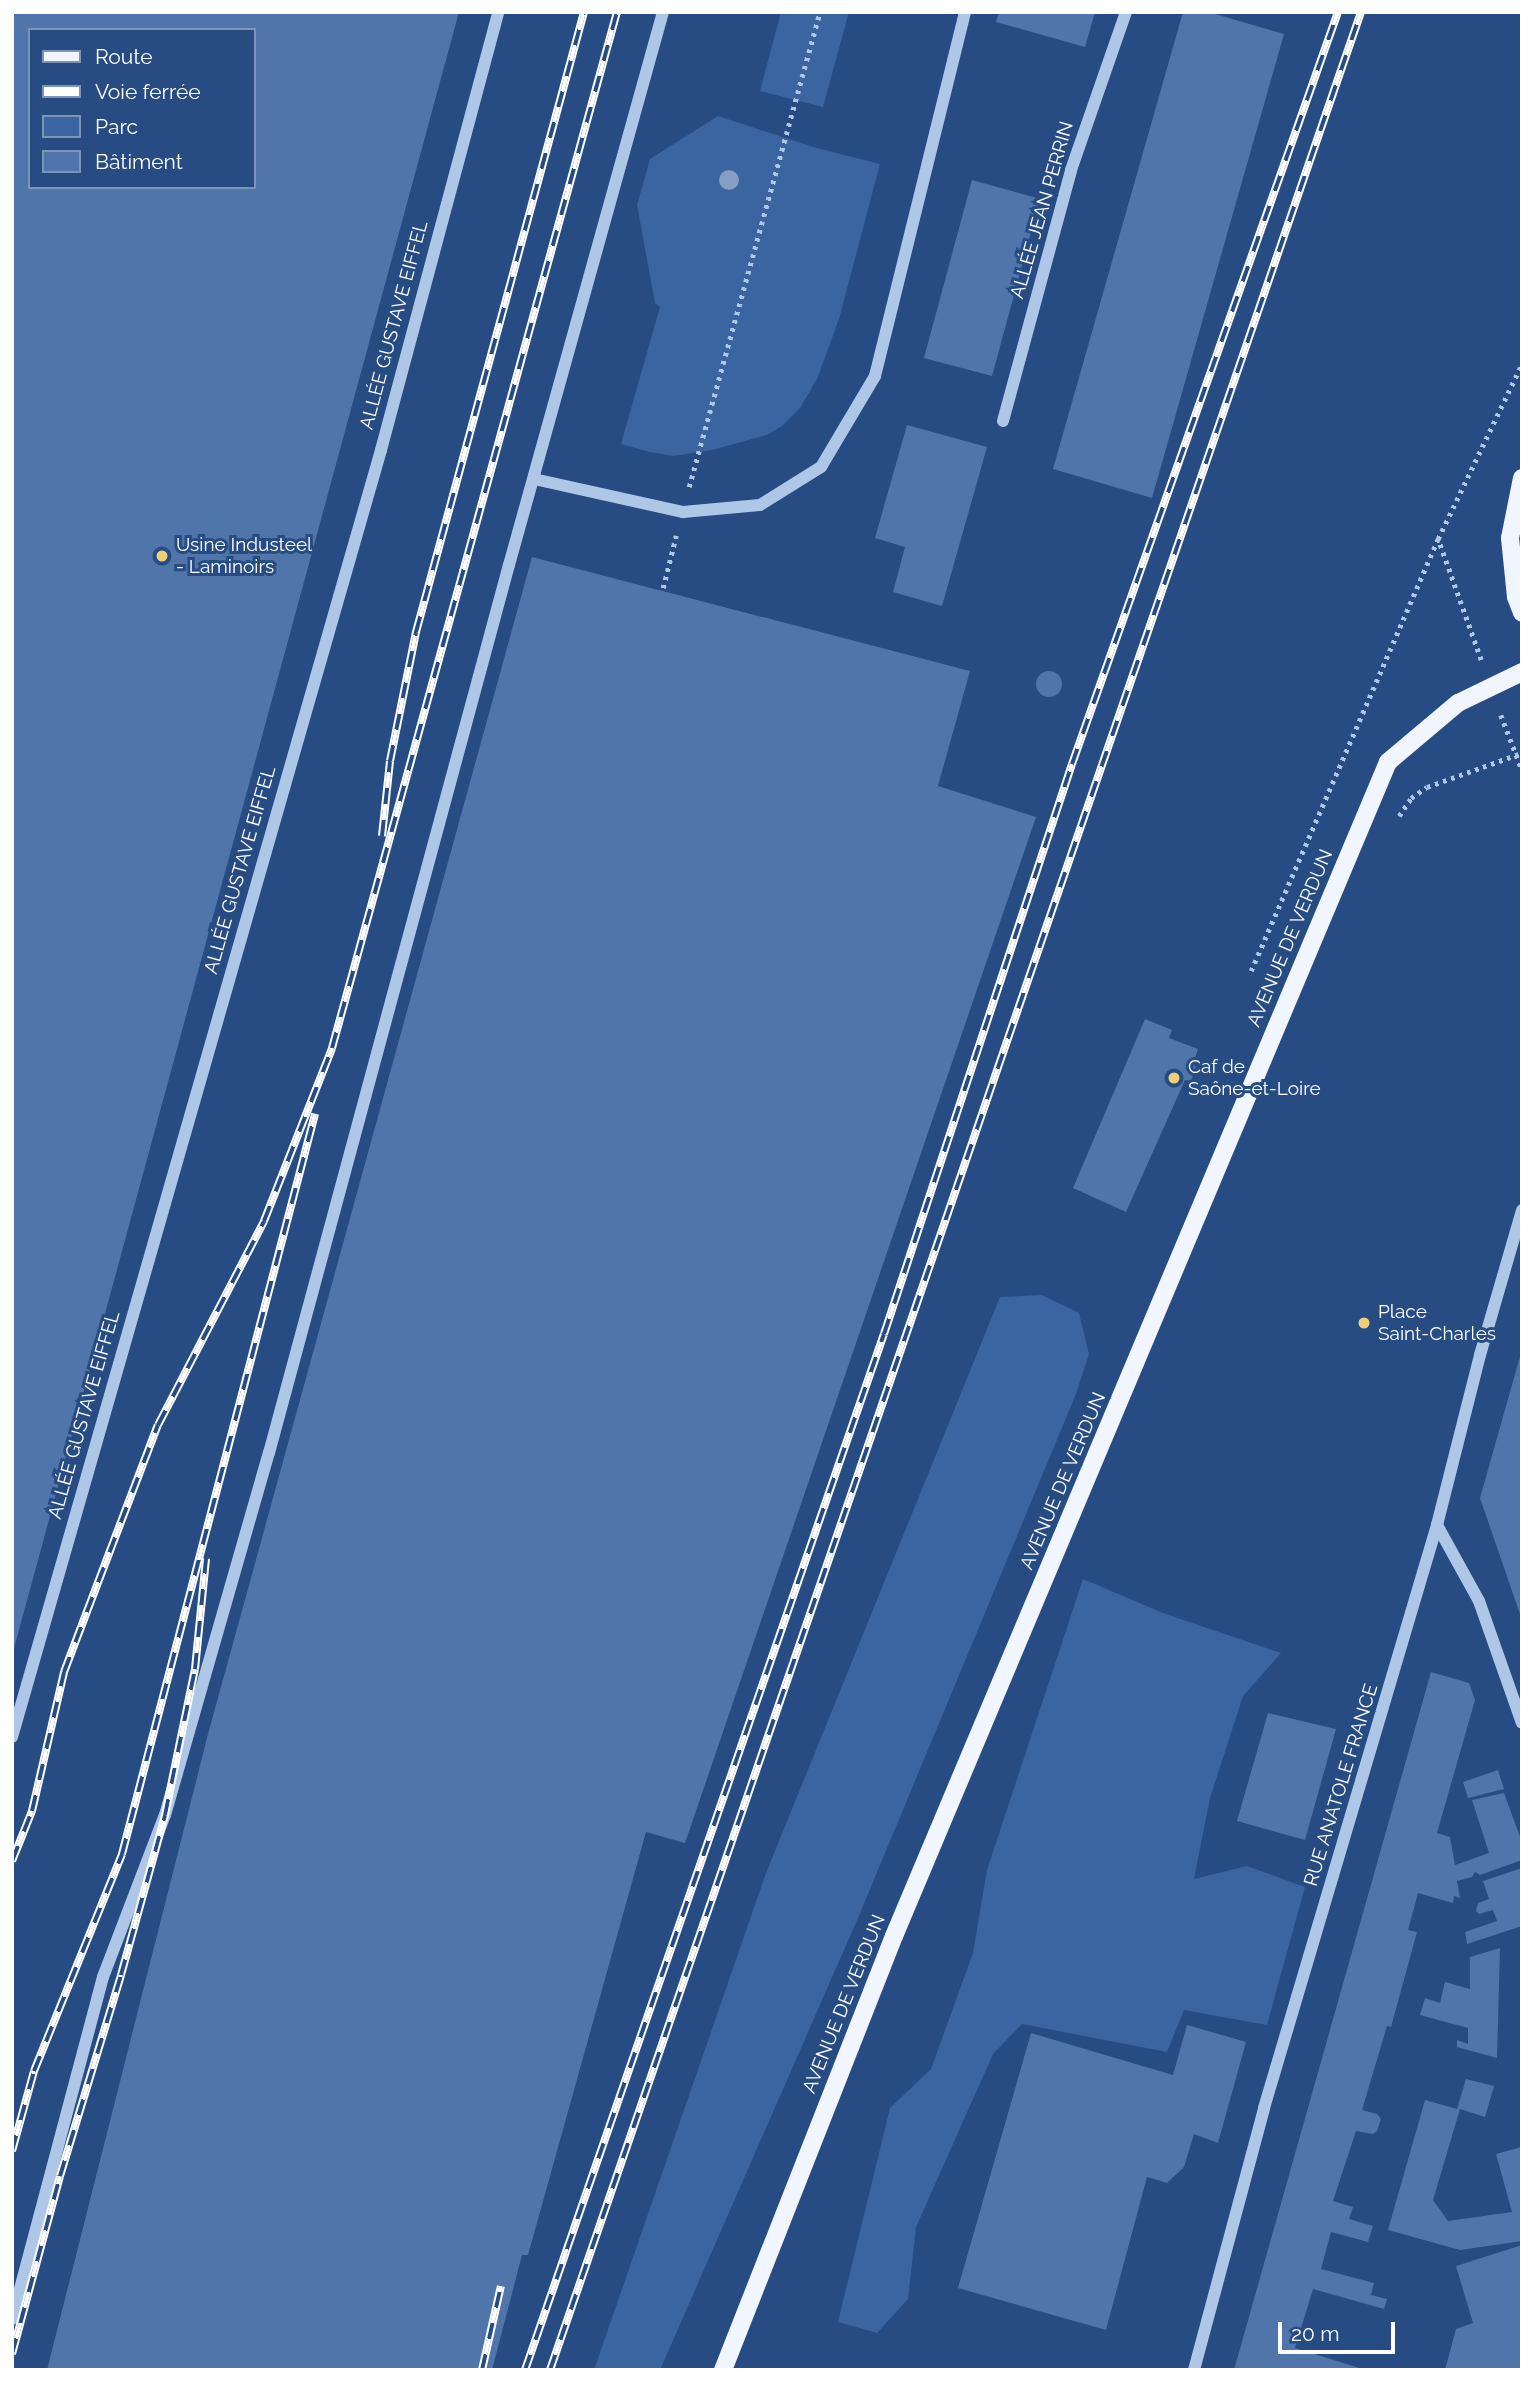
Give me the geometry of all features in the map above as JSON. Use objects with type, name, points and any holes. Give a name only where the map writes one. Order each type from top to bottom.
[{"type":"main road","points":[[1522,478],[1510,538],[1516,597],[1522,613]]},
{"type":"main road","name":"AVENUE DE VERDUN","points":[[723,2370],[899,1923],[1388,762],[1458,703],[1490,685],[1522,672]]},
{"type":"street","name":"ALLÉE GUSTAVE EIFFEL","points":[[12,1737],[381,450],[498,12]]},
{"type":"street","points":[[12,2319],[103,1977],[165,1815],[269,1453],[663,12]]},
{"type":"street","points":[[534,479],[683,512],[760,505],[821,467],[875,376],[965,12]]},
{"type":"street","name":"ALLÉE JEAN PERRIN","points":[[1003,421],[1071,170],[1126,12]]},
{"type":"street","name":"RUE ANATOLE FRANCE","points":[[1194,2370],[1264,2108],[1437,1525],[1480,1355],[1522,1210]]},
{"type":"street","points":[[1437,1525],[1479,1601],[1522,1723]]},
{"type":"path","points":[[663,588],[820,12]]},
{"type":"path","points":[[1251,971],[1438,539],[1522,364]]},
{"type":"path","points":[[1438,539],[1490,685],[1519,754],[1522,770]]},
{"type":"path","points":[[1397,820],[1411,798],[1427,787],[1519,754]]},
{"type":"green space","points":[[781,12],[849,12],[823,107],[760,91]]},
{"type":"green space","points":[[718,116],[813,147],[880,164],[839,319],[817,379],[800,408],[782,426],[767,435],[712,450],[673,456],[621,444],[660,307],[655,303],[637,205],[650,159]]},
{"type":"green space","points":[[1042,1295],[1079,1313],[1089,1354],[1076,1394],[858,1918],[660,2370],[594,2370],[766,1873],[1000,1297]]},
{"type":"green space","points":[[1083,1579],[1163,1613],[1281,1653],[1243,1696],[1210,1798],[1194,1879],[1247,1866],[1305,1887],[1267,2025],[1184,2010],[1167,2052],[1022,2024],[993,2054],[916,2227],[908,2299],[877,2333],[838,2322],[890,2108],[931,2069],[973,1953],[987,1870]]},
{"type":"building","name":"Usine Industeel - Laminoirs","points":[[12,12],[459,12],[13,1652]]},
{"type":"building","points":[[999,12],[1095,12],[1085,47],[996,22]]},
{"type":"building","points":[[1183,12],[1208,12],[1284,34],[1152,498],[1053,469]]},
{"type":"building","points":[[972,180],[1040,199],[992,376],[924,358]]},
{"type":"building","points":[[907,425],[987,447],[942,606],[893,592],[905,547],[875,538]]},
{"type":"building","points":[[532,557],[970,671],[938,786],[1036,817],[685,1843],[646,1832],[528,2255],[522,2255],[492,2370],[47,2370],[208,1734]]},
{"type":"building","points":[[1049,671],[1058,675],[1062,684],[1058,693],[1049,697],[1040,693],[1036,684],[1040,675]]},
{"type":"building","points":[[1145,1019],[1172,1030],[1169,1038],[1198,1049],[1191,1081],[1185,1080],[1126,1212],[1073,1188]]},
{"type":"building","points":[[1522,1353],[1521,1617],[1480,1498]]},
{"type":"building","points":[[1431,1672],[1469,1683],[1475,1700],[1437,1833],[1450,1837],[1455,1865],[1489,1853],[1472,1800],[1504,1793],[1522,1842],[1522,1860],[1480,1875],[1475,1872],[1472,1877],[1457,1881],[1460,1898],[1454,1896],[1453,1903],[1418,1893],[1408,1930],[1417,1932],[1391,2027],[1387,2026],[1362,2110],[1377,2114],[1381,2119],[1377,2131],[1373,2134],[1356,2131],[1333,2201],[1353,2207],[1349,2219],[1373,2226],[1368,2242],[1331,2232],[1321,2269],[1374,2283],[1371,2295],[1387,2299],[1384,2309],[1313,2289],[1295,2348],[1366,2370],[1234,2370]]},
{"type":"building","points":[[1268,1713],[1336,1729],[1305,1840],[1237,1821]]},
{"type":"building","points":[[1498,1770],[1504,1789],[1468,1798],[1463,1782]]},
{"type":"building","points":[[1522,1868],[1522,1926],[1467,1944],[1465,1932],[1497,1921],[1493,1910],[1479,1914],[1476,1911],[1478,1903],[1489,1899],[1483,1881]]},
{"type":"building","points":[[1500,1948],[1497,2058],[1457,2047],[1457,2040],[1468,2044],[1468,2028],[1420,2015],[1425,1998],[1440,2003],[1445,1982],[1470,1989],[1470,1957]]},
{"type":"building","points":[[1187,2025],[1246,2042],[1218,2143],[1194,2134],[1184,2167],[1167,2183],[1147,2177],[1106,2330],[958,2288],[1031,2033],[1173,2075]]},
{"type":"building","points":[[1466,2079],[1494,2086],[1485,2117],[1460,2109],[1433,2200],[1448,2221],[1512,2212],[1496,2154],[1522,2147],[1522,2241],[1460,2250],[1388,2230],[1425,2100],[1457,2109]]},
{"type":"building","points":[[1522,2245],[1522,2370],[1445,2370],[1456,2329],[1473,2323],[1456,2266]]},
{"type":"railway","points":[[382,836],[390,761],[416,632],[584,12]]},
{"type":"railway","points":[[12,1861],[32,1811],[64,1672],[158,1425],[264,1221],[332,1048],[617,12]]},
{"type":"railway","points":[[525,2370],[884,1334],[1072,764],[1338,12]]},
{"type":"railway","points":[[550,2370],[1361,12]]},
{"type":"railway","points":[[12,2151],[34,2071],[122,1854],[315,1114]]},
{"type":"railway","points":[[12,2354],[60,2176],[121,1975],[165,1815],[195,1669],[206,1559]]},
{"type":"railway","points":[[482,2370],[501,2286]]},
{"type":"place","name":"Usine Industeel - Laminoirs","points":[[162,556]]},
{"type":"place","name":"Caf de Saône-et-Loire","points":[[1174,1078]]},
{"type":"place","name":"Place Saint-Charles","points":[[1364,1323]]}]
